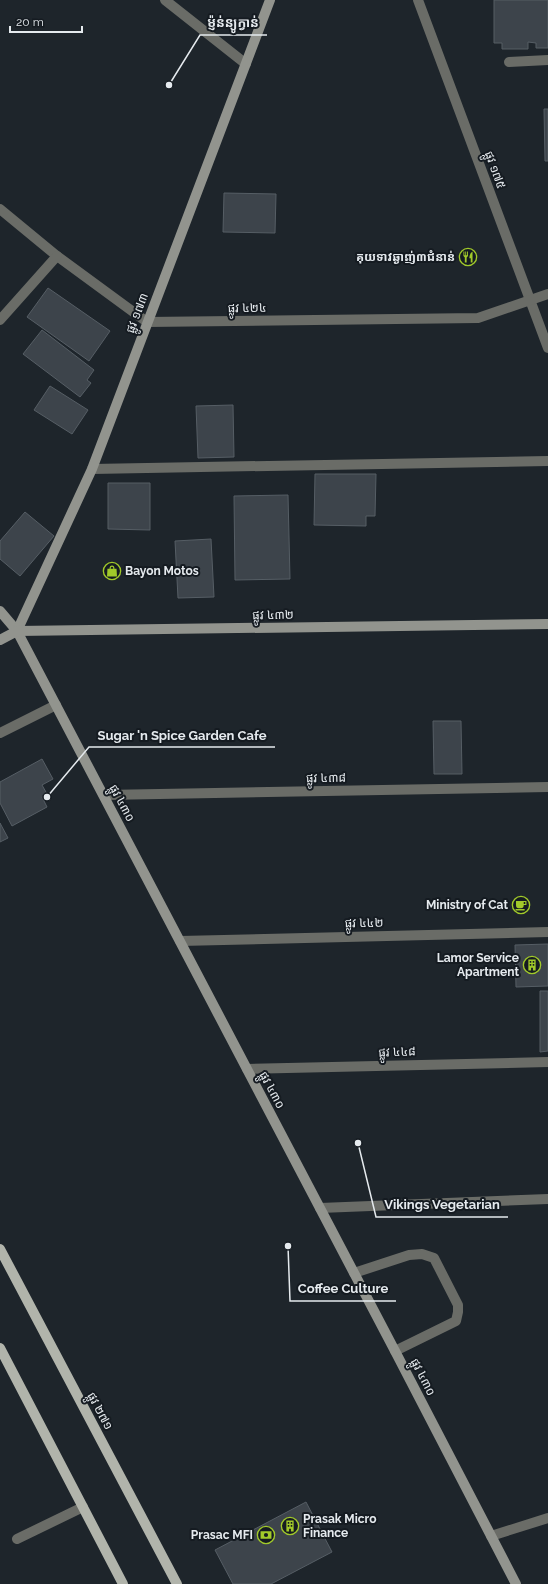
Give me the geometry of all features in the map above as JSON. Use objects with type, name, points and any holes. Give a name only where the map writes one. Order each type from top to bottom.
[{"type":"main road","name":"ផ្លូវ ២៧១","points":[[0,1249],[177,1584]]},
{"type":"main road","points":[[0,1348],[124,1584]]},
{"type":"street","points":[[165,0],[246,64]]},
{"type":"street","name":"ផ្លូវ ១៧៣","points":[[17,631],[92,469],[270,0]]},
{"type":"street","name":"ផ្លូវ ១៧៥","points":[[418,0],[548,348]]},
{"type":"street","points":[[509,62],[548,60]]},
{"type":"street","points":[[0,209],[57,256],[148,322]]},
{"type":"street","points":[[0,320],[57,256]]},
{"type":"street","name":"ផ្លូវ ៤២៤","points":[[148,322],[478,318],[548,294]]},
{"type":"street","points":[[92,469],[548,461]]},
{"type":"street","name":"ផ្លូវ ៤៣០","points":[[0,611],[17,631],[395,1350],[516,1584]]},
{"type":"street","name":"ផ្លូវ ៤៣២","points":[[0,640],[17,631],[548,624]]},
{"type":"street","points":[[0,733],[56,705]]},
{"type":"street","name":"ផ្លូវ ៤៣៨","points":[[104,796],[548,787]]},
{"type":"street","name":"ផ្លូវ ៤៤២","points":[[180,941],[548,932]]},
{"type":"street","name":"ផ្លូវ ៤៤៨","points":[[247,1069],[548,1062]]},
{"type":"street","points":[[320,1208],[548,1199]]},
{"type":"street","points":[[354,1273],[409,1255],[422,1254],[434,1258],[458,1305],[456,1321],[395,1350]]},
{"type":"street","points":[[17,1539],[83,1507]]},
{"type":"street","points":[[491,1536],[548,1518]]},
{"type":"building","points":[[494,0],[548,0],[548,48],[536,48],[536,43],[528,42],[528,49],[502,49],[502,43],[494,43]]},
{"type":"building","points":[[544,109],[548,109],[548,161],[545,161]]},
{"type":"building","points":[[224,193],[276,194],[275,233],[223,232]]},
{"type":"building","points":[[48,288],[110,331],[89,361],[27,317]]},
{"type":"building","points":[[42,330],[94,370],[87,380],[91,383],[80,397],[23,354]]},
{"type":"building","points":[[50,386],[88,410],[72,434],[34,410]]},
{"type":"building","points":[[233,405],[234,457],[198,458],[196,406]]},
{"type":"building","points":[[315,474],[376,474],[375,516],[366,516],[366,526],[314,525]]},
{"type":"building","points":[[108,483],[150,483],[150,530],[108,529]]},
{"type":"building","points":[[288,495],[290,579],[235,580],[234,496]]},
{"type":"building","points":[[25,512],[54,536],[20,576],[0,559],[0,541]]},
{"type":"building","points":[[211,539],[214,597],[178,598],[175,541]]},
{"type":"building","points":[[433,721],[461,721],[462,774],[434,774]]},
{"type":"building","points":[[42,759],[53,779],[42,785],[47,794],[42,797],[47,807],[12,826],[0,803],[0,782]]},
{"type":"building","points":[[0,823],[8,838],[0,842]]},
{"type":"building","name":"Lamor Service Apartment","points":[[548,944],[548,986],[516,987],[515,945]]},
{"type":"building","points":[[540,991],[548,991],[548,1051],[540,1052]]},
{"type":"building","name":"Prasak Micro Finance","points":[[306,1502],[332,1552],[271,1584],[233,1584],[215,1550]]},
{"type":"place","name":"ម្ញ៉ន់ន្យូក្វាន់","points":[[169,85]]},
{"type":"place","name":"គុយទាវឆ្ងាញ់៣ជំនាន់","points":[[468,257]]},
{"type":"place","name":"Bayon Motos","points":[[112,571]]},
{"type":"place","name":"Sugar 'n Spice Garden Cafe","points":[[47,797]]},
{"type":"place","name":"Ministry of Cat","points":[[521,905]]},
{"type":"place","name":"Lamor Service Apartment","points":[[532,965]]},
{"type":"place","name":"Vikings Vegetarian","points":[[358,1143]]},
{"type":"place","name":"Coffee Culture","points":[[288,1246]]},
{"type":"place","name":"Prasak Micro Finance","points":[[290,1526]]},
{"type":"place","name":"Prasac MFI","points":[[266,1535]]}]
